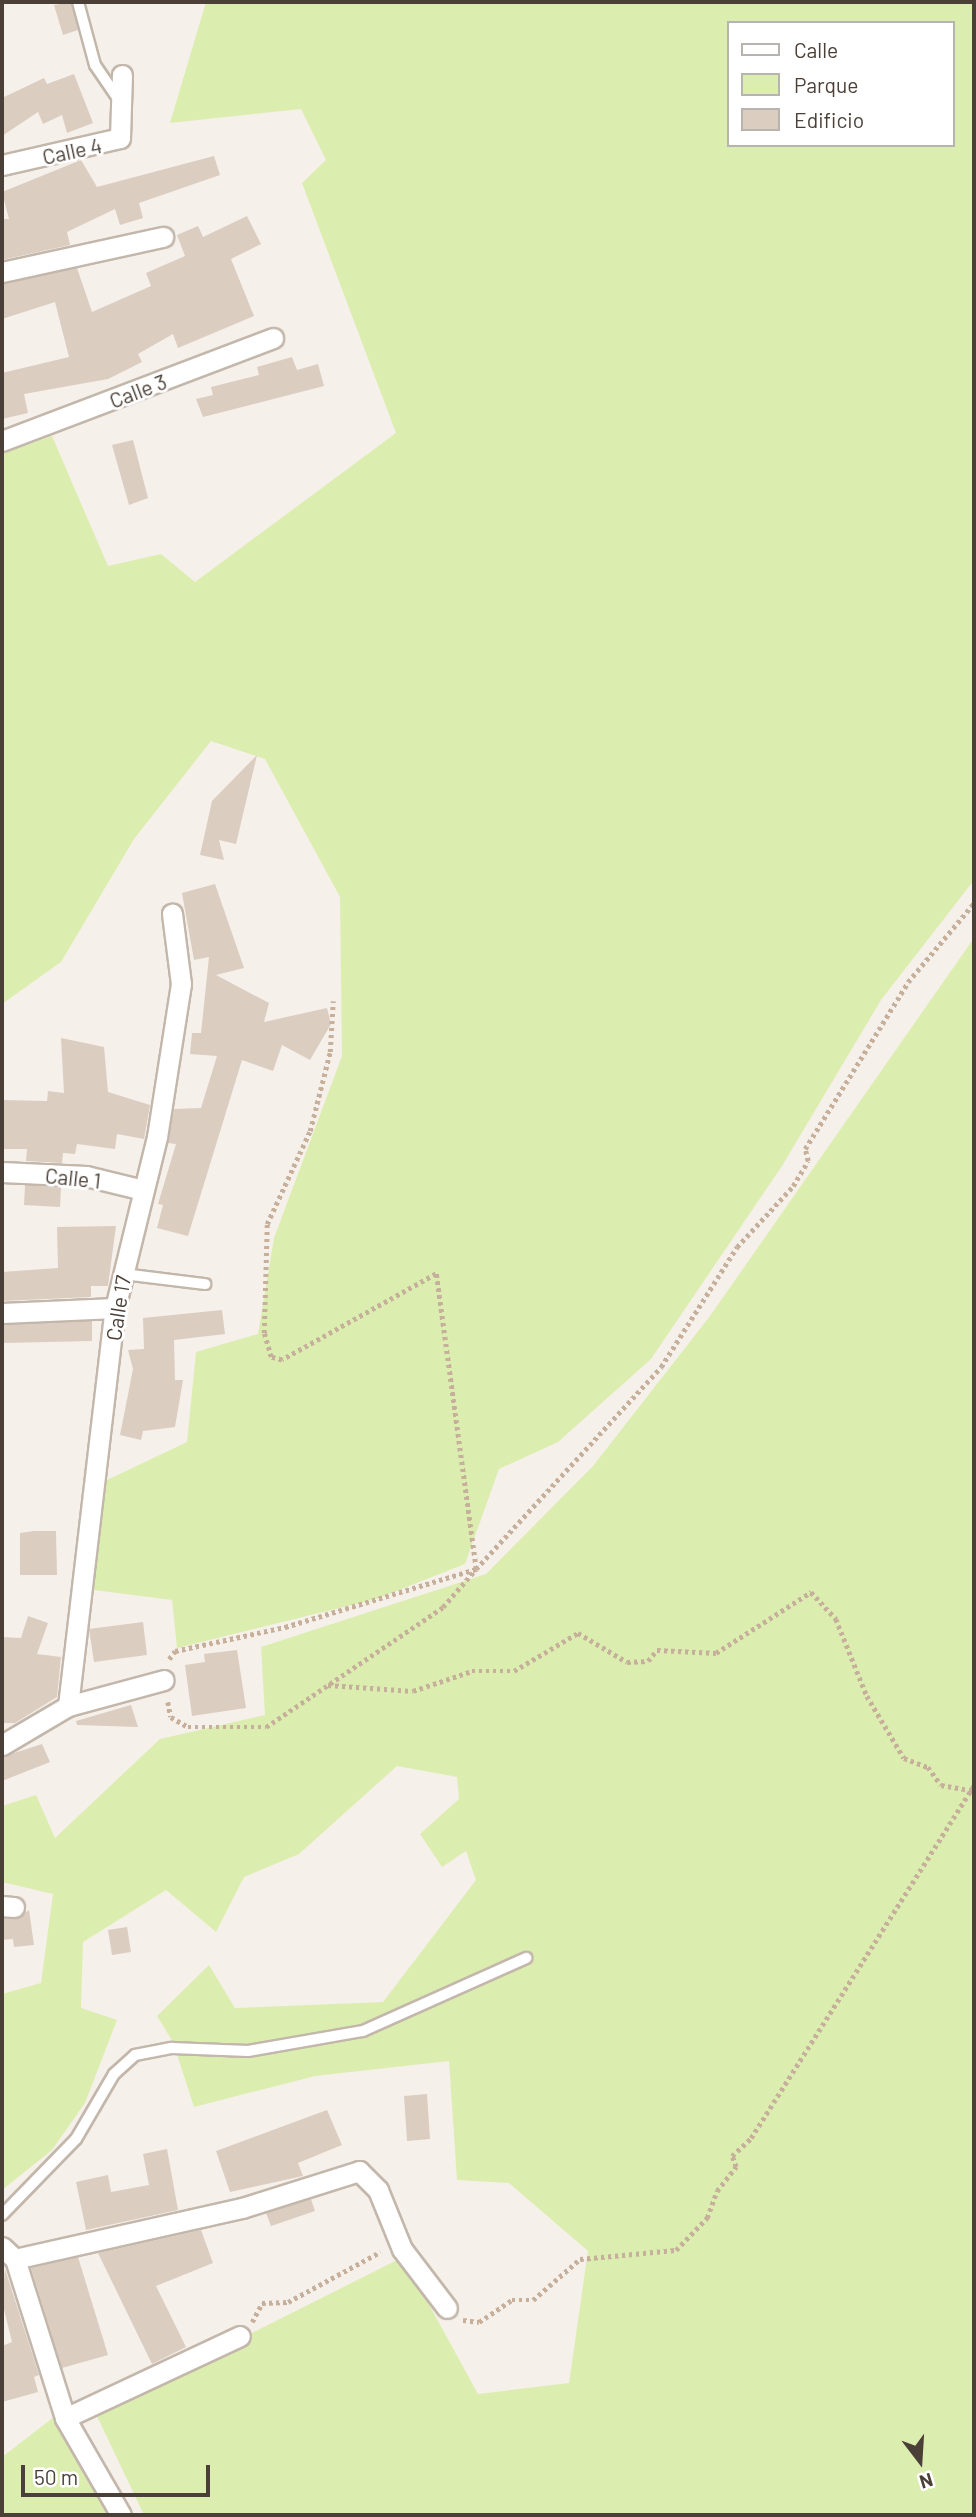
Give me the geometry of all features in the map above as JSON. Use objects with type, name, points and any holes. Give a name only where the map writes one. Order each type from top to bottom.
[{"type":"street","name":"Calle 4","points":[[2,165],[112,142],[124,131],[122,75]]},
{"type":"street","points":[[2,272],[163,237]]},
{"type":"street","name":"Calle 3","points":[[2,441],[273,338]]},
{"type":"street","name":"Calle 17","points":[[68,1706],[115,1308],[143,1190],[181,984],[172,914]]},
{"type":"street","name":"Calle 1","points":[[2,1172],[86,1176],[143,1190]]},
{"type":"street","points":[[2,1313],[115,1308]]},
{"type":"street","points":[[2,1745],[68,1706],[164,1680]]},
{"type":"street","points":[[121,2515],[65,2418],[8,2253],[242,2208],[359,2171],[378,2190],[402,2249],[447,2308]]},
{"type":"street","points":[[65,2418],[240,2336]]},
{"type":"lane","points":[[78,2],[95,65],[122,104]]},
{"type":"lane","points":[[122,1274],[205,1284]]},
{"type":"lane","points":[[2,2215],[76,2139],[114,2074],[135,2055],[172,2048],[248,2051],[363,2031],[526,1958]]},
{"type":"path","points":[[476,1569],[351,1609],[175,1651],[164,1680],[171,1717],[188,1727],[266,1727],[443,1607],[661,1367],[737,1247],[793,1186],[808,1161],[805,1149],[908,982],[974,903]]},
{"type":"path","points":[[333,1001],[330,1052],[310,1131],[267,1224],[264,1332],[271,1357],[282,1360],[436,1274],[476,1569]]},
{"type":"path","points":[[327,1685],[413,1690],[471,1671],[514,1671],[578,1633],[627,1662],[648,1661],[657,1650],[716,1653],[811,1592],[836,1619],[867,1696],[904,1758],[928,1767],[941,1785],[972,1791]]},
{"type":"path","points":[[447,2308],[460,2319],[479,2322],[512,2300],[533,2300],[580,2259],[676,2250],[707,2218],[717,2191],[736,2167],[732,2156],[751,2138],[974,1785]]},
{"type":"path","points":[[240,2336],[262,2303],[308,2294],[313,2284],[346,2275],[376,2249],[383,2255],[402,2249]]},
{"type":"green space","points":[[206,2],[974,2],[974,880],[881,1000],[782,1166],[651,1359],[558,1442],[499,1469],[465,1564],[376,1599],[177,1648],[172,1600],[94,1590],[105,1481],[187,1442],[196,1352],[258,1334],[274,1238],[342,1056],[340,897],[265,759],[211,741],[134,839],[61,962],[2,1004],[2,454],[52,436],[108,566],[161,554],[195,582],[396,433],[302,183],[326,160],[301,109],[170,123]]},
{"type":"green space","points":[[974,938],[974,2515],[144,2515],[95,2412],[403,2257],[478,2394],[569,2383],[588,2251],[509,2183],[457,2180],[449,2061],[315,2076],[194,2107],[173,2042],[157,2016],[209,1965],[235,2008],[383,2002],[476,1880],[466,1851],[442,1867],[420,1834],[459,1799],[457,1777],[397,1766],[299,1854],[244,1877],[216,1932],[166,1890],[83,1942],[81,2008],[117,2020],[85,2103],[52,2150],[2,2190],[2,1994],[41,1983],[53,1894],[2,1882],[2,1806],[36,1795],[55,1838],[160,1739],[265,1715],[261,1647],[486,1574],[593,1466],[710,1316]]},
{"type":"green space","points":[[54,2417],[107,2515],[2,2515],[2,2457]]},
{"type":"building","points":[[71,2],[78,30],[63,35],[54,5]]},
{"type":"building","points":[[74,74],[93,123],[67,133],[62,115],[43,124],[38,112],[2,136],[2,98],[44,78],[47,84]]},
{"type":"building","points":[[214,156],[220,175],[139,203],[143,218],[120,225],[115,209],[67,232],[70,245],[2,260],[2,219],[9,219],[2,192],[81,160],[97,187]]},
{"type":"building","points":[[247,216],[261,244],[231,259],[254,316],[178,348],[173,334],[138,354],[142,362],[108,379],[24,394],[28,413],[2,419],[2,373],[69,357],[55,302],[2,319],[2,284],[77,268],[92,312],[151,286],[146,273],[185,256],[177,235],[198,226],[203,237]]},
{"type":"building","points":[[292,357],[297,370],[318,364],[324,386],[203,417],[196,399],[213,395],[211,387],[259,375],[257,367]]},
{"type":"building","points":[[133,440],[148,498],[129,505],[112,445]]},
{"type":"building","points":[[257,755],[236,844],[219,840],[224,860],[200,855],[212,801]]},
{"type":"building","points":[[215,884],[244,968],[216,975],[269,1003],[264,1022],[327,1008],[331,1024],[310,1060],[282,1045],[273,1071],[242,1060],[188,1236],[157,1228],[163,1205],[158,1204],[176,1144],[168,1143],[174,1109],[201,1108],[217,1056],[190,1054],[192,1033],[201,1033],[209,957],[194,960],[182,893]]},
{"type":"building","points":[[61,1038],[104,1047],[108,1092],[150,1105],[144,1139],[117,1134],[115,1149],[77,1144],[75,1154],[63,1153],[62,1163],[26,1161],[27,1149],[2,1149],[2,1100],[47,1101],[48,1091],[64,1093]]},
{"type":"building","points":[[25,1185],[61,1187],[60,1207],[24,1205]]},
{"type":"building","points":[[116,1226],[108,1286],[91,1286],[91,1297],[2,1301],[2,1272],[58,1268],[57,1227]]},
{"type":"building","points":[[222,1310],[225,1334],[174,1340],[175,1380],[183,1380],[175,1427],[143,1431],[141,1440],[120,1435],[133,1369],[128,1350],[144,1349],[143,1318]]},
{"type":"building","points":[[92,1321],[92,1341],[2,1343],[2,1325]]},
{"type":"building","points":[[56,1531],[57,1575],[20,1575],[20,1533]]},
{"type":"building","points":[[28,1616],[48,1623],[37,1654],[61,1657],[57,1697],[15,1723],[2,1723],[2,1637],[21,1638]]},
{"type":"building","points":[[143,1622],[147,1655],[94,1662],[89,1629]]},
{"type":"building","points":[[237,1650],[246,1708],[192,1716],[185,1665],[205,1662],[204,1654]]},
{"type":"building","points":[[131,1705],[138,1727],[77,1725],[76,1721]]},
{"type":"building","points":[[42,1744],[50,1762],[2,1781],[2,1757]]},
{"type":"building","points":[[29,1910],[34,1945],[14,1947],[13,1939],[2,1940],[2,1918],[19,1918]]},
{"type":"building","points":[[127,1927],[131,1952],[112,1955],[108,1930]]},
{"type":"building","points":[[427,2094],[430,2139],[407,2141],[404,2096]]},
{"type":"building","points":[[327,2110],[342,2145],[298,2163],[303,2176],[230,2192],[216,2151]]},
{"type":"building","points":[[167,2149],[178,2210],[86,2230],[76,2182],[108,2175],[111,2192],[149,2185],[143,2154]]},
{"type":"building","points":[[311,2199],[315,2211],[271,2226],[266,2213]]},
{"type":"building","points":[[201,2230],[213,2263],[156,2286],[186,2347],[152,2364],[98,2253]]},
{"type":"building","points":[[78,2257],[108,2355],[62,2368],[31,2268]]},
{"type":"building","points":[[5,2269],[39,2375],[34,2377],[38,2392],[2,2402],[2,2346],[12,2342],[2,2301]]}]
